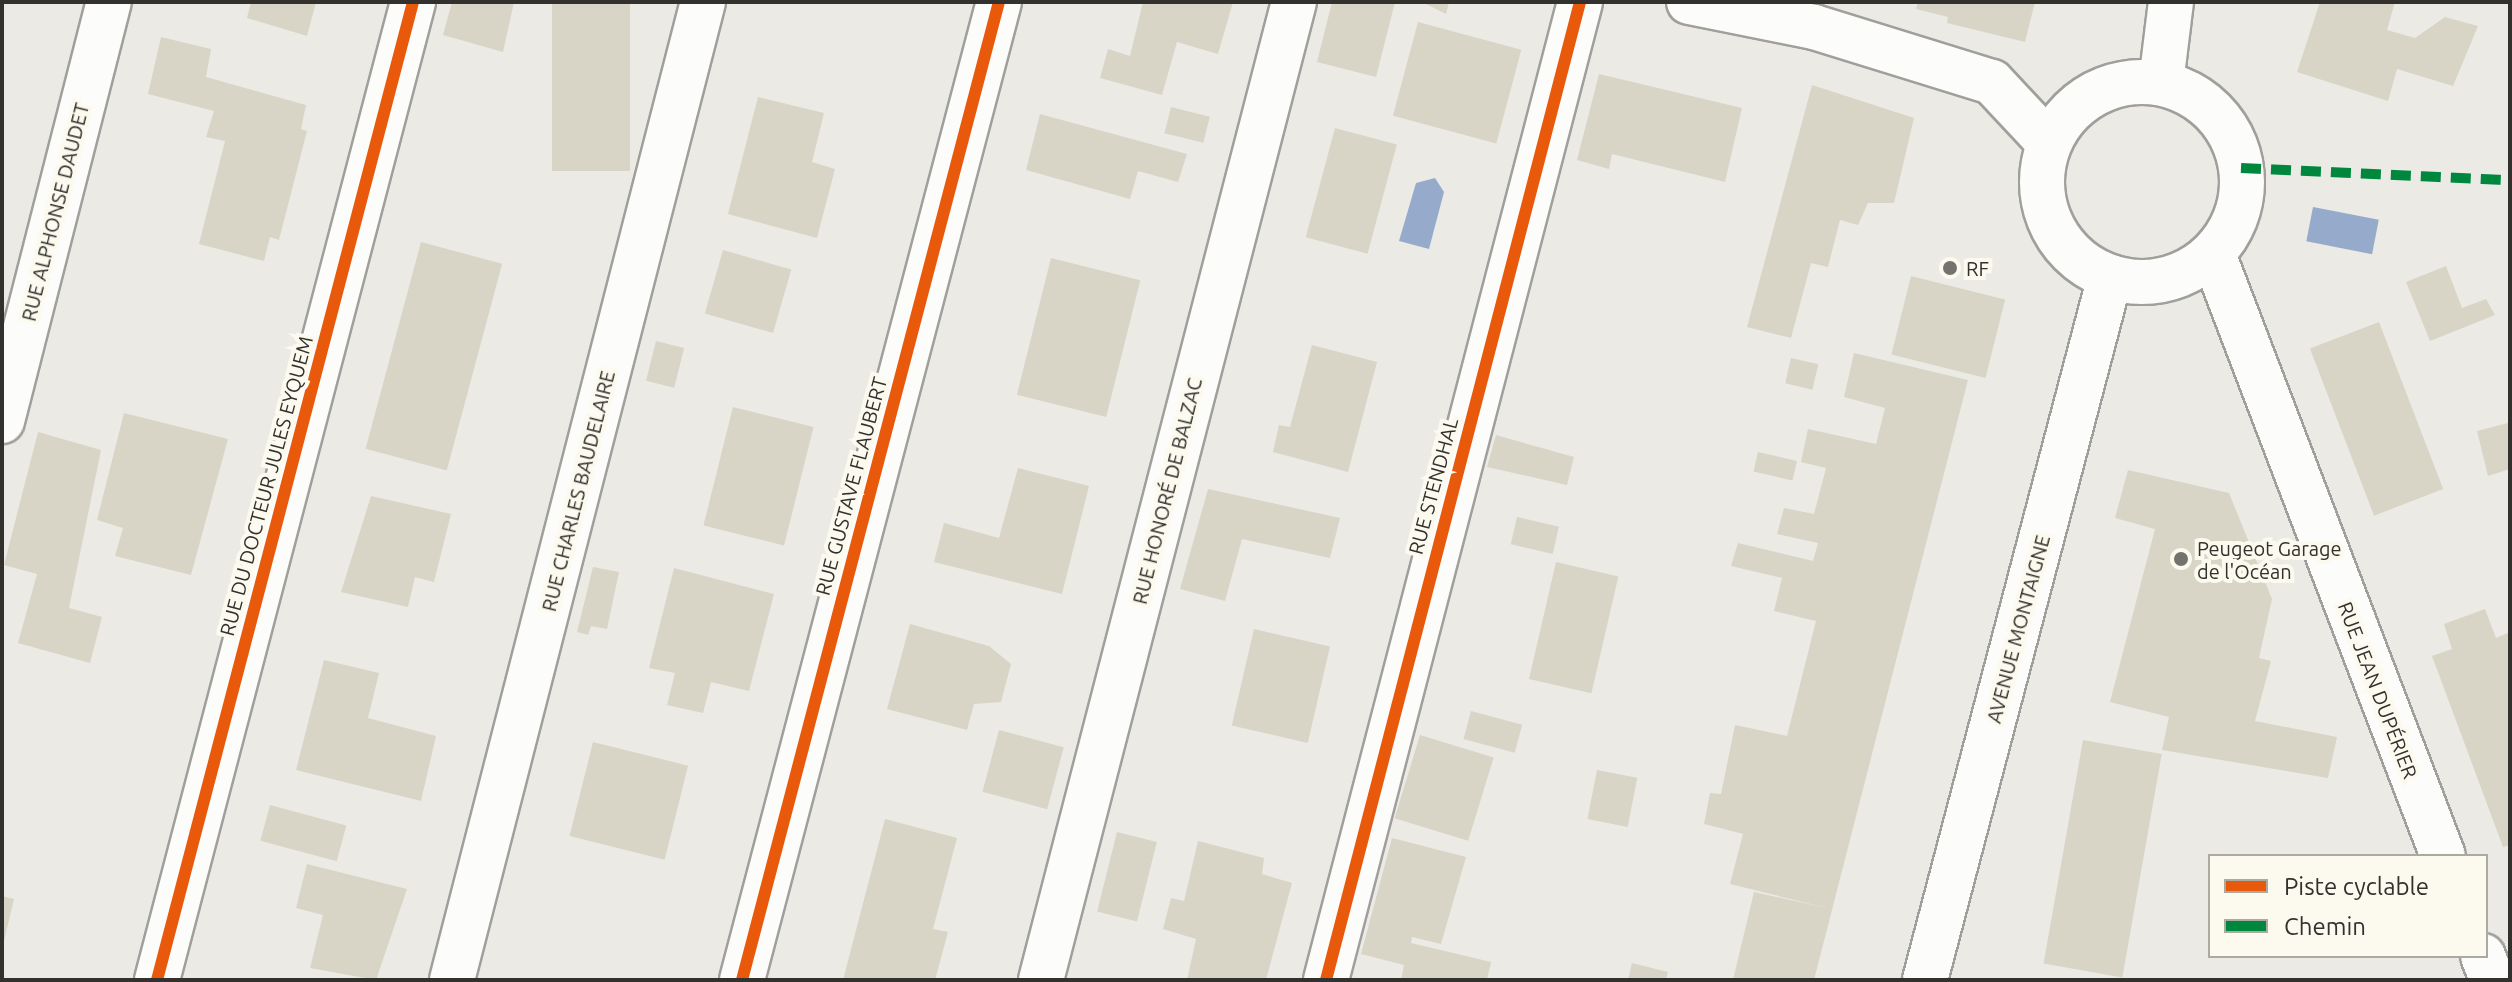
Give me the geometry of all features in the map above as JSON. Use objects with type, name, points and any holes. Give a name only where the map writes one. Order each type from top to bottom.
[{"type":"street","name":"RUE ALPHONSE DAUDET","points":[[2,421],[109,2]]},
{"type":"street","name":"RUE DU DOCTEUR JULES EYQUEM","points":[[157,980],[413,2]]},
{"type":"street","name":"RUE CHARLES BAUDELAIRE","points":[[452,980],[703,2]]},
{"type":"street","name":"RUE GUSTAVE FLAUBERT","points":[[742,980],[999,2]]},
{"type":"street","name":"RUE HONORÉ DE BALZAC","points":[[1041,980],[1294,2]]},
{"type":"street","name":"RUE STENDHAL","points":[[1326,980],[1580,2]]},
{"type":"street","points":[[1689,2],[1814,27],[1992,82],[2049,143]]},
{"type":"street","points":[[2161,83],[2171,2]]},
{"type":"street","points":[[2127,82],[2161,83],[2191,94],[2233,139],[2241,200],[2213,254],[2165,281],[2110,277],[2058,239],[2045,208],[2049,143],[2067,114],[2094,93],[2127,82]]},
{"type":"street","name":"RUE JEAN DUPÉRIER","points":[[2213,254],[2442,854]]},
{"type":"street","name":"AVENUE MONTAIGNE","points":[[1925,980],[2110,277]]},
{"type":"street","points":[[2484,958],[2492,980]]},
{"type":"water","points":[[1435,178],[1444,192],[1429,249],[1399,241],[1416,183]]},
{"type":"water","points":[[2313,207],[2379,220],[2372,254],[2306,241]]},
{"type":"building","points":[[251,2],[316,2],[307,36],[247,18]]},
{"type":"building","points":[[452,2],[514,2],[503,52],[443,35]]},
{"type":"building","points":[[552,2],[630,2],[630,171],[552,171]]},
{"type":"building","points":[[1143,2],[1233,2],[1218,54],[1177,42],[1162,95],[1100,78],[1108,49],[1130,56]]},
{"type":"building","points":[[1332,2],[1395,2],[1376,77],[1317,62]]},
{"type":"building","points":[[1422,2],[1449,2],[1446,14]]},
{"type":"building","points":[[1918,2],[2035,2],[2025,42],[1947,23],[1948,17],[1916,9]]},
{"type":"building","points":[[2320,2],[2395,2],[2387,30],[2415,38],[2445,17],[2478,26],[2453,86],[2397,69],[2388,101],[2297,72]]},
{"type":"building","points":[[1418,22],[1521,50],[1496,143],[1393,116]]},
{"type":"building","points":[[161,37],[211,49],[206,77],[306,105],[301,129],[307,131],[279,240],[270,237],[264,261],[199,244],[225,141],[206,137],[214,111],[148,94]]},
{"type":"building","points":[[1599,74],[1742,108],[1725,182],[1612,154],[1609,169],[1577,160]]},
{"type":"building","points":[[1812,85],[1914,118],[1894,203],[1868,203],[1858,225],[1840,220],[1828,267],[1811,263],[1791,338],[1747,327]]},
{"type":"building","points":[[758,97],[824,113],[812,162],[835,169],[817,238],[728,214]]},
{"type":"building","points":[[1171,107],[1210,117],[1203,143],[1164,133]]},
{"type":"building","points":[[1040,114],[1187,154],[1178,182],[1138,171],[1130,199],[1026,170]]},
{"type":"building","points":[[1335,128],[1397,145],[1368,254],[1306,237]]},
{"type":"building","points":[[421,242],[502,264],[447,470],[366,449]]},
{"type":"building","points":[[723,250],[791,270],[773,333],[705,313]]},
{"type":"building","points":[[1051,258],[1140,280],[1106,417],[1017,395]]},
{"type":"building","points":[[2446,266],[2462,308],[2486,299],[2495,315],[2430,341],[2406,282]]},
{"type":"building","points":[[1911,276],[2005,299],[1986,378],[1891,355]]},
{"type":"building","points":[[2379,322],[2443,489],[2374,516],[2310,349]]},
{"type":"building","points":[[656,341],[684,348],[674,388],[646,381]]},
{"type":"building","points":[[1312,345],[1377,362],[1348,472],[1273,452],[1279,425],[1290,427]]},
{"type":"building","points":[[1854,353],[1968,380],[1814,980],[1733,980],[1754,892],[1827,908],[1730,884],[1743,834],[1704,824],[1710,793],[1721,794],[1735,725],[1787,736],[1816,621],[1774,611],[1782,578],[1731,566],[1738,543],[1813,561],[1818,543],[1777,534],[1784,508],[1814,514],[1826,468],[1801,462],[1808,429],[1876,444],[1885,408],[1844,397]]},
{"type":"building","points":[[1791,358],[1818,364],[1812,390],[1785,383]]},
{"type":"building","points":[[733,407],[814,427],[784,545],[703,525]]},
{"type":"building","points":[[124,413],[228,439],[191,575],[115,556],[123,528],[97,520]]},
{"type":"building","points":[[2508,423],[2510,469],[2488,476],[2477,431]]},
{"type":"building","points":[[38,432],[101,450],[69,608],[102,617],[90,663],[18,643],[37,574],[4,565]]},
{"type":"building","points":[[1496,435],[1574,457],[1567,485],[1487,467]]},
{"type":"building","points":[[1758,452],[1797,461],[1792,480],[1754,471]]},
{"type":"building","points":[[1018,468],[1089,486],[1062,594],[934,562],[944,523],[999,538]]},
{"type":"building","points":[[2128,470],[2229,493],[2272,599],[2259,658],[2271,661],[2255,721],[2337,737],[2328,778],[2162,750],[2169,717],[2110,702],[2155,529],[2115,518]]},
{"type":"building","points":[[1208,489],[1340,518],[1330,558],[1242,539],[1225,601],[1180,589]]},
{"type":"building","points":[[371,496],[451,514],[434,582],[415,577],[408,607],[341,592]]},
{"type":"building","points":[[1517,517],[1559,527],[1553,554],[1511,544]]},
{"type":"building","points":[[1556,562],[1618,576],[1591,693],[1529,679]]},
{"type":"building","points":[[593,567],[619,572],[607,629],[591,626],[588,635],[577,632]]},
{"type":"building","points":[[674,568],[774,594],[749,691],[711,682],[703,713],[667,705],[675,673],[649,668]]},
{"type":"building","points":[[2485,609],[2496,638],[2510,632],[2510,845],[2503,847],[2432,656],[2452,649],[2444,624]]},
{"type":"building","points":[[910,624],[989,646],[1011,664],[1001,702],[974,704],[967,730],[887,709]]},
{"type":"building","points":[[1254,629],[1330,647],[1308,743],[1232,725]]},
{"type":"building","points":[[324,660],[379,673],[368,718],[436,736],[421,801],[296,770]]},
{"type":"building","points":[[1471,711],[1522,725],[1515,753],[1463,739]]},
{"type":"building","points":[[999,730],[1064,747],[1047,809],[982,792]]},
{"type":"building","points":[[1420,735],[1494,758],[1468,841],[1395,818]]},
{"type":"building","points":[[2083,740],[2162,754],[2122,977],[2044,964]]},
{"type":"building","points":[[593,742],[688,766],[665,860],[570,836]]},
{"type":"building","points":[[1597,770],[1637,778],[1628,827],[1587,819]]},
{"type":"building","points":[[270,805],[346,825],[337,861],[260,841]]},
{"type":"building","points":[[885,819],[957,838],[933,929],[948,932],[935,980],[843,980]]},
{"type":"building","points":[[1117,832],[1157,842],[1137,921],[1097,912]]},
{"type":"building","points":[[1392,838],[1466,857],[1441,944],[1412,937],[1411,943],[1491,962],[1487,980],[1401,980],[1404,965],[1361,954]]},
{"type":"building","points":[[1198,841],[1264,858],[1262,874],[1292,883],[1266,980],[1187,980],[1196,939],[1163,929],[1171,898],[1184,901]]},
{"type":"building","points":[[307,864],[407,889],[376,980],[310,968],[323,915],[296,908]]},
{"type":"building","points":[[2,896],[14,899],[3,945],[2,945]]},
{"type":"building","points":[[1632,963],[1668,972],[1666,980],[1628,980]]},
{"type":"marked path","points":[[2241,168],[2510,180]]},
{"type":"cycle path","points":[[157,980],[413,2]]},
{"type":"cycle path","points":[[742,980],[999,2]]},
{"type":"cycle path","points":[[1326,980],[1580,2]]},
{"type":"place","name":"RF","points":[[1950,268]]},
{"type":"place","name":"Peugeot Garage de l'Océan","points":[[2181,559]]}]
